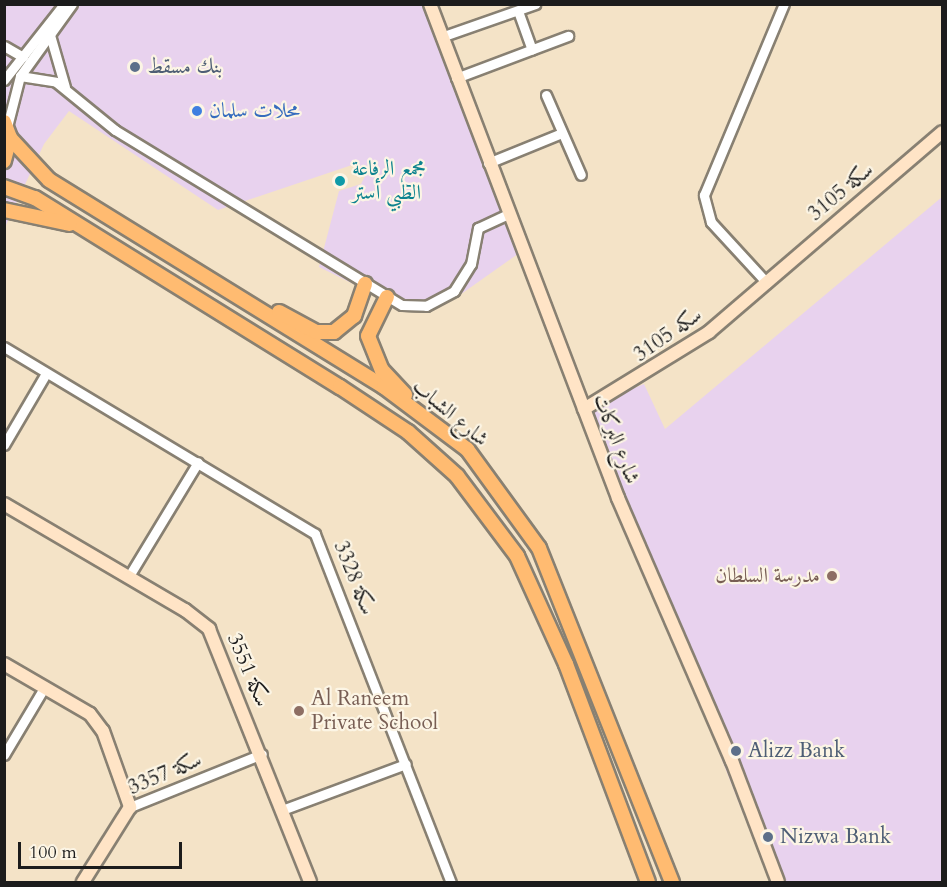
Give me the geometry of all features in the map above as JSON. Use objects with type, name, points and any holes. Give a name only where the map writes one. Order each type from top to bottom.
[{"type":"main road","points":[[4,162],[7,129]]},
{"type":"main road","name":"شارع الشباب","points":[[7,129],[49,180],[419,410],[467,449],[539,548],[672,882]]},
{"type":"main road","name":"شارع الشباب","points":[[4,187],[83,227],[350,393],[408,432],[457,476],[517,556],[567,664],[648,882]]},
{"type":"main road","points":[[4,210],[83,227]]},
{"type":"main road","points":[[217,284],[326,333],[344,329],[365,284]]},
{"type":"main road","points":[[387,297],[372,323],[370,345],[382,370],[419,410]]},
{"type":"street","points":[[4,80],[64,4]]},
{"type":"street","points":[[7,129],[20,76],[72,4]]},
{"type":"street","name":"شارع البركات","points":[[430,4],[488,163],[584,409],[778,882]]},
{"type":"street","points":[[441,37],[535,4]]},
{"type":"street","points":[[766,283],[711,222],[704,195],[784,4]]},
{"type":"street","points":[[518,11],[532,50]]},
{"type":"street","points":[[50,35],[65,89]]},
{"type":"street","points":[[456,78],[568,36]]},
{"type":"street","points":[[4,46],[23,57]]},
{"type":"street","points":[[20,76],[45,76],[65,89],[115,130],[365,284],[387,297],[414,308],[445,297],[466,275],[478,228],[508,214]]},
{"type":"street","points":[[546,95],[581,176]]},
{"type":"street","name":"سكة 3105","points":[[766,283],[942,132]]},
{"type":"street","points":[[488,163],[562,133]]},
{"type":"street","name":"سكه 3105","points":[[584,409],[709,332],[766,283]]},
{"type":"street","name":"سكة 3328","points":[[4,347],[45,375],[198,462],[321,542],[451,882]]},
{"type":"street","points":[[4,445],[45,375]]},
{"type":"street","points":[[129,576],[198,462]]},
{"type":"street","name":"سكة 3551","points":[[4,504],[129,576],[209,629],[262,754],[310,882]]},
{"type":"street","points":[[4,664],[98,721],[130,807]]},
{"type":"street","points":[[4,755],[44,688]]},
{"type":"street","name":"سكة 3357","points":[[83,882],[130,807],[262,754]]},
{"type":"street","points":[[282,810],[406,764]]},
{"type":"shaded area","points":[[4,5],[429,5],[522,251],[457,297],[402,308],[319,267],[339,191],[361,184],[368,170],[352,165],[218,210],[69,111],[44,144],[5,227]]},
{"type":"shaded area","name":"مدرسة السلطان","points":[[942,197],[942,882],[770,882],[584,409],[644,384],[665,429]]},
{"type":"place","name":"بنك مسقط","points":[[135,67]]},
{"type":"place","name":"محلات سلمان","points":[[197,111]]},
{"type":"place","name":"مجمع الرفاعة الطبي أستر","points":[[340,181]]},
{"type":"place","name":"مدرسة السلطان","points":[[832,576]]},
{"type":"place","name":"Al Raneem Private School","points":[[299,711]]},
{"type":"place","name":"Alizz Bank","points":[[736,751]]},
{"type":"place","name":"Nizwa Bank","points":[[768,837]]}]
